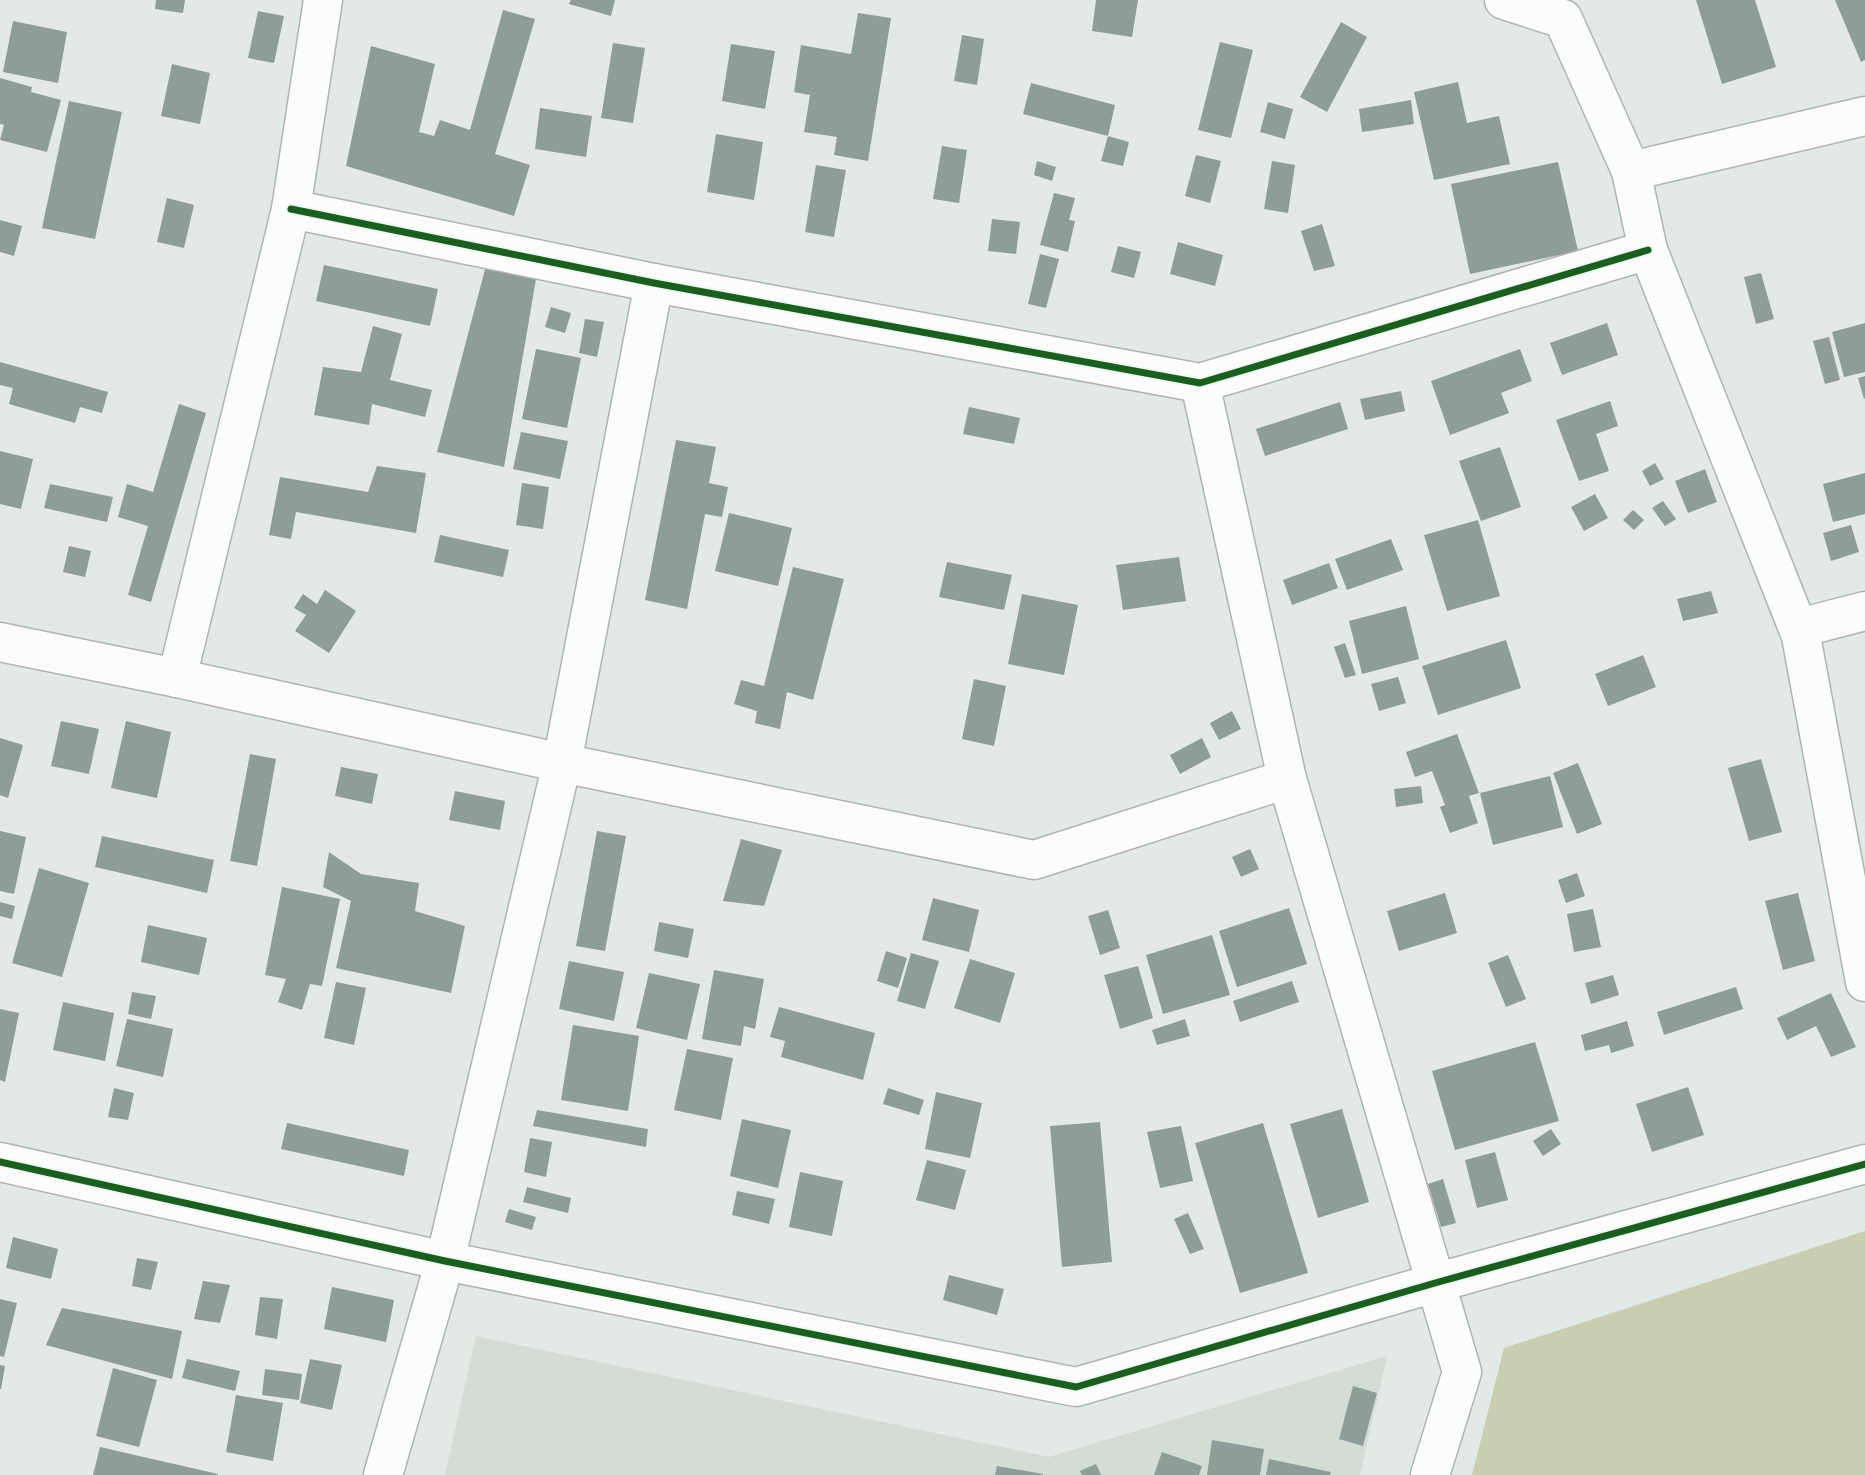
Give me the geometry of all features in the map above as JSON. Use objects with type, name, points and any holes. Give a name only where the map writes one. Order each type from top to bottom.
[{"type":"street","points":[[177,678],[291,209],[323,0]]},
{"type":"street","points":[[1504,0],[1563,19],[1631,170],[1648,250],[1798,628],[1865,982]]},
{"type":"street","points":[[1631,170],[1865,116]]},
{"type":"street","points":[[291,209],[654,282],[1200,383],[1648,250]]},
{"type":"street","points":[[383,1475],[445,1261],[562,763],[654,282]]},
{"type":"street","points":[[1200,383],[1287,779],[1462,1373],[1430,1475]]},
{"type":"street","points":[[1798,628],[1865,611]]},
{"type":"street","points":[[0,642],[562,763],[1034,860],[1287,779]]},
{"type":"street","points":[[0,1162],[445,1261],[1076,1387],[1435,1283],[1865,1164]]},
{"type":"shaded area","points":[[476,1336],[1049,1457],[1387,1356],[1360,1475],[445,1475]]},
{"type":"green space","points":[[1865,1231],[1865,1475],[1472,1475],[1504,1348]]},
{"type":"building","points":[[156,0],[185,0],[183,13],[155,9]]},
{"type":"building","points":[[571,0],[615,0],[611,16],[569,4]]},
{"type":"building","points":[[1096,0],[1138,0],[1132,37],[1092,31]]},
{"type":"building","points":[[1696,0],[1755,0],[1776,67],[1722,84]]},
{"type":"building","points":[[1835,0],[1865,0],[1865,60],[1861,62]]},
{"type":"building","points":[[503,10],[535,19],[495,154],[530,165],[514,216],[346,166],[371,46],[435,64],[419,132],[434,136],[440,120],[470,130]]},
{"type":"building","points":[[258,11],[284,16],[274,63],[248,58]]},
{"type":"building","points":[[858,13],[891,18],[868,161],[834,155],[837,137],[804,132],[810,95],[794,92],[801,45],[851,54]]},
{"type":"building","points":[[13,21],[67,32],[58,83],[3,72]]},
{"type":"building","points":[[1341,22],[1367,37],[1327,112],[1300,97]]},
{"type":"building","points":[[962,35],[984,39],[977,85],[954,81]]},
{"type":"building","points":[[1220,42],[1253,50],[1231,138],[1198,130]]},
{"type":"building","points":[[613,43],[645,48],[633,123],[601,118]]},
{"type":"building","points":[[731,44],[775,51],[765,109],[722,101]]},
{"type":"building","points":[[172,64],[210,73],[200,124],[161,116]]},
{"type":"building","points":[[0,78],[32,87],[31,92],[61,100],[47,152],[0,140],[4,125],[0,124]]},
{"type":"building","points":[[1458,82],[1467,123],[1499,116],[1510,164],[1434,180],[1414,92]]},
{"type":"building","points":[[1031,83],[1115,105],[1108,136],[1023,114]]},
{"type":"building","points":[[1411,100],[1414,124],[1362,132],[1359,109]]},
{"type":"building","points":[[69,101],[122,112],[95,239],[42,228]]},
{"type":"building","points":[[1268,102],[1293,109],[1285,139],[1260,132]]},
{"type":"building","points":[[540,108],[592,116],[586,157],[535,149]]},
{"type":"building","points":[[716,134],[763,142],[754,200],[707,192]]},
{"type":"building","points":[[1108,136],[1129,142],[1123,166],[1101,161]]},
{"type":"building","points":[[942,146],[967,150],[959,203],[933,199]]},
{"type":"building","points":[[1196,155],[1221,161],[1210,203],[1185,196]]},
{"type":"building","points":[[1037,161],[1056,167],[1052,181],[1034,175]]},
{"type":"building","points":[[1272,161],[1295,165],[1288,213],[1264,209]]},
{"type":"building","points":[[1558,162],[1578,251],[1470,274],[1451,184]]},
{"type":"building","points":[[816,165],[846,170],[834,237],[805,232]]},
{"type":"building","points":[[1054,193],[1075,198],[1069,220],[1075,221],[1068,252],[1040,245]]},
{"type":"building","points":[[167,198],[194,205],[184,248],[157,242]]},
{"type":"building","points":[[992,219],[1020,222],[1016,254],[988,251]]},
{"type":"building","points":[[0,220],[22,226],[14,256],[0,252]]},
{"type":"building","points":[[1322,224],[1335,266],[1314,271],[1301,231]]},
{"type":"building","points":[[1178,242],[1223,255],[1215,286],[1170,274]]},
{"type":"building","points":[[1118,246],[1141,252],[1134,278],[1111,272]]},
{"type":"building","points":[[1040,254],[1059,259],[1046,308],[1028,304]]},
{"type":"building","points":[[488,258],[537,273],[504,467],[437,452]]},
{"type":"building","points":[[324,265],[438,289],[430,326],[316,301]]},
{"type":"building","points":[[1761,273],[1774,319],[1756,324],[1744,277]]},
{"type":"building","points":[[551,307],[571,313],[565,333],[545,327]]},
{"type":"building","points":[[585,319],[604,322],[597,357],[579,353]]},
{"type":"building","points":[[1607,323],[1618,355],[1562,375],[1550,343]]},
{"type":"building","points":[[1865,323],[1865,372],[1844,377],[1832,332]]},
{"type":"building","points":[[373,326],[402,334],[390,380],[432,390],[425,417],[372,404],[369,425],[314,415],[323,367],[361,372]]},
{"type":"building","points":[[1829,337],[1840,380],[1825,384],[1813,341]]},
{"type":"building","points":[[536,349],[581,358],[567,428],[522,419]]},
{"type":"building","points":[[1520,349],[1532,381],[1501,393],[1509,413],[1450,435],[1431,381]]},
{"type":"building","points":[[0,362],[108,392],[102,413],[80,407],[75,423],[9,404],[13,388],[0,385]]},
{"type":"building","points":[[1865,376],[1865,398],[1864,399],[1858,378]]},
{"type":"building","points":[[1401,391],[1405,411],[1365,420],[1360,399]]},
{"type":"building","points":[[1610,401],[1618,426],[1596,434],[1609,471],[1579,481],[1556,420]]},
{"type":"building","points":[[1340,402],[1348,429],[1265,456],[1256,429]]},
{"type":"building","points":[[179,404],[206,413],[151,602],[128,595],[148,526],[118,517],[127,484],[153,492]]},
{"type":"building","points":[[969,407],[1020,418],[1014,444],[963,434]]},
{"type":"building","points":[[521,432],[568,441],[560,479],[513,469]]},
{"type":"building","points":[[676,440],[716,447],[709,483],[728,487],[722,517],[705,514],[687,609],[645,600]]},
{"type":"building","points":[[1500,447],[1521,507],[1481,521],[1459,461]]},
{"type":"building","points":[[0,451],[33,459],[21,509],[0,504]]},
{"type":"building","points":[[1655,463],[1664,479],[1650,486],[1642,471]]},
{"type":"building","points":[[377,466],[426,473],[416,533],[296,512],[291,539],[269,535],[280,477],[368,492]]},
{"type":"building","points":[[1705,469],[1717,502],[1688,513],[1675,481]]},
{"type":"building","points":[[1865,473],[1865,514],[1833,522],[1823,484]]},
{"type":"building","points":[[522,483],[549,487],[543,529],[516,525]]},
{"type":"building","points":[[50,484],[113,497],[107,522],[44,508]]},
{"type":"building","points":[[1595,494],[1608,518],[1584,531],[1571,507]]},
{"type":"building","points":[[1663,501],[1676,519],[1665,526],[1652,508]]},
{"type":"building","points":[[1633,510],[1644,520],[1634,530],[1623,520]]},
{"type":"building","points":[[729,513],[792,528],[778,586],[715,571]]},
{"type":"building","points":[[1478,520],[1500,596],[1447,611],[1424,535]]},
{"type":"building","points":[[1851,525],[1859,552],[1831,561],[1823,533]]},
{"type":"building","points":[[440,535],[509,550],[503,577],[434,562]]},
{"type":"building","points":[[1391,539],[1403,570],[1347,590],[1335,559]]},
{"type":"building","points":[[69,546],[91,551],[85,577],[63,572]]},
{"type":"building","points":[[1179,557],[1186,601],[1123,610],[1116,565]]},
{"type":"building","points":[[947,562],[1012,575],[1004,610],[939,597]]},
{"type":"building","points":[[1329,563],[1338,588],[1292,605],[1283,580]]},
{"type":"building","points":[[793,567],[844,579],[813,700],[787,692],[780,729],[755,723],[757,711],[734,704],[741,680],[764,686]]},
{"type":"building","points":[[325,590],[356,611],[329,653],[295,631],[306,615],[294,608],[303,594],[317,604]]},
{"type":"building","points":[[1711,591],[1718,613],[1683,621],[1677,599]]},
{"type":"building","points":[[1022,594],[1078,605],[1064,675],[1008,664]]},
{"type":"building","points":[[1406,606],[1419,659],[1362,674],[1349,621]]},
{"type":"building","points":[[1506,640],[1521,688],[1438,715],[1422,666]]},
{"type":"building","points":[[1345,643],[1356,675],[1345,678],[1334,647]]},
{"type":"building","points":[[1643,655],[1656,687],[1608,706],[1595,674]]},
{"type":"building","points":[[1398,677],[1406,703],[1379,711],[1371,684]]},
{"type":"building","points":[[974,679],[1006,686],[994,746],[962,739]]},
{"type":"building","points":[[1232,711],[1241,729],[1219,740],[1210,723]]},
{"type":"building","points":[[61,721],[99,729],[89,774],[51,766]]},
{"type":"building","points":[[126,721],[171,732],[157,798],[111,788]]},
{"type":"building","points":[[1457,734],[1479,793],[1469,796],[1478,823],[1450,833],[1440,807],[1445,805],[1432,771],[1415,777],[1406,752]]},
{"type":"building","points":[[0,738],[23,745],[8,798],[0,795]]},
{"type":"building","points":[[1202,738],[1211,757],[1180,774],[1170,755]]},
{"type":"building","points":[[250,754],[276,759],[257,866],[230,861]]},
{"type":"building","points":[[1761,759],[1782,832],[1749,841],[1728,768]]},
{"type":"building","points":[[1578,763],[1602,824],[1577,834],[1553,773]]},
{"type":"building","points":[[341,767],[378,774],[372,804],[335,796]]},
{"type":"building","points":[[1550,776],[1563,827],[1493,845],[1480,793]]},
{"type":"building","points":[[1421,786],[1423,803],[1396,807],[1394,789]]},
{"type":"building","points":[[455,791],[505,801],[500,830],[449,820]]},
{"type":"building","points":[[0,831],[26,837],[14,894],[0,891]]},
{"type":"building","points":[[597,831],[626,836],[605,951],[576,946]]},
{"type":"building","points":[[102,836],[214,860],[207,893],[95,867]]},
{"type":"building","points":[[741,839],[782,850],[764,906],[723,901]]},
{"type":"building","points":[[1250,849],[1259,869],[1241,877],[1232,857]]},
{"type":"building","points":[[329,852],[361,874],[419,883],[415,911],[465,926],[451,993],[336,968],[351,901],[323,887]]},
{"type":"building","points":[[39,868],[89,883],[62,977],[12,963]]},
{"type":"building","points":[[1577,873],[1585,896],[1566,903],[1558,880]]},
{"type":"building","points":[[282,887],[340,899],[322,986],[310,984],[302,1010],[278,1002],[286,979],[265,975]]},
{"type":"building","points":[[1445,893],[1457,933],[1399,951],[1387,911]]},
{"type":"building","points":[[1798,893],[1815,961],[1783,970],[1765,901]]},
{"type":"building","points":[[933,898],[979,910],[969,952],[922,940]]},
{"type":"building","points":[[0,902],[15,906],[12,919],[0,916]]},
{"type":"building","points":[[1289,908],[1307,964],[1237,987],[1219,931]]},
{"type":"building","points":[[1593,909],[1601,947],[1574,952],[1567,914]]},
{"type":"building","points":[[1108,910],[1120,948],[1100,955],[1088,916]]},
{"type":"building","points":[[659,922],[694,929],[688,958],[654,951]]},
{"type":"building","points":[[148,925],[207,938],[199,975],[141,962]]},
{"type":"building","points":[[1212,935],[1230,995],[1163,1014],[1146,955]]},
{"type":"building","points":[[886,951],[907,958],[898,988],[877,981]]},
{"type":"building","points":[[911,953],[939,961],[925,1009],[897,1001]]},
{"type":"building","points":[[1508,955],[1526,999],[1506,1007],[1488,963]]},
{"type":"building","points":[[970,959],[1015,973],[1000,1023],[954,1008]]},
{"type":"building","points":[[569,961],[624,972],[614,1021],[559,1009]]},
{"type":"building","points":[[1138,966],[1153,1018],[1120,1029],[1104,975]]},
{"type":"building","points":[[714,970],[764,979],[755,1029],[744,1026],[741,1046],[702,1039]]},
{"type":"building","points":[[649,973],[700,984],[687,1040],[636,1028]]},
{"type":"building","points":[[1613,975],[1619,995],[1591,1004],[1585,983]]},
{"type":"building","points":[[1292,981],[1299,1002],[1240,1022],[1233,1001]]},
{"type":"building","points":[[336,982],[366,988],[354,1045],[324,1038]]},
{"type":"building","points":[[1736,987],[1743,1009],[1664,1035],[1657,1012]]},
{"type":"building","points":[[132,992],[156,996],[151,1019],[128,1014]]},
{"type":"building","points":[[1831,993],[1856,1047],[1831,1057],[1816,1026],[1787,1040],[1777,1018]]},
{"type":"building","points":[[63,1002],[114,1013],[105,1061],[53,1050]]},
{"type":"building","points":[[779,1007],[875,1033],[863,1080],[781,1057],[785,1041],[770,1037]]},
{"type":"building","points":[[0,1009],[19,1013],[5,1082],[0,1080]]},
{"type":"building","points":[[127,1019],[173,1029],[163,1077],[116,1066]]},
{"type":"building","points":[[1185,1019],[1190,1036],[1157,1045],[1152,1030]]},
{"type":"building","points":[[1627,1021],[1634,1046],[1611,1053],[1609,1045],[1585,1051],[1581,1035]]},
{"type":"building","points":[[573,1025],[639,1036],[628,1111],[561,1100]]},
{"type":"building","points":[[1535,1042],[1559,1121],[1455,1150],[1432,1071]]},
{"type":"building","points":[[687,1049],[733,1058],[721,1120],[674,1110]]},
{"type":"building","points":[[1688,1087],[1704,1135],[1652,1152],[1636,1104]]},
{"type":"building","points":[[114,1088],[134,1093],[128,1120],[108,1117]]},
{"type":"building","points":[[888,1088],[924,1100],[919,1115],[883,1104]]},
{"type":"building","points":[[936,1092],[982,1103],[970,1158],[925,1149]]},
{"type":"building","points":[[1342,1109],[1369,1202],[1318,1218],[1290,1124]]},
{"type":"building","points":[[537,1110],[648,1129],[646,1147],[533,1126]]},
{"type":"building","points":[[742,1119],[791,1130],[778,1188],[730,1176]]},
{"type":"building","points":[[1100,1122],[1112,1262],[1062,1267],[1050,1126]]},
{"type":"building","points":[[287,1123],[409,1150],[404,1176],[281,1149]]},
{"type":"building","points":[[1263,1123],[1308,1273],[1240,1293],[1195,1143]]},
{"type":"building","points":[[1181,1126],[1193,1181],[1160,1188],[1147,1132]]},
{"type":"building","points":[[1551,1129],[1561,1144],[1543,1156],[1533,1141]]},
{"type":"building","points":[[530,1138],[552,1142],[546,1177],[524,1172]]},
{"type":"building","points":[[1495,1152],[1508,1200],[1477,1208],[1465,1160]]},
{"type":"building","points":[[927,1160],[966,1170],[955,1210],[916,1200]]},
{"type":"building","points":[[800,1172],[843,1181],[832,1236],[789,1227]]},
{"type":"building","points":[[1443,1179],[1456,1223],[1441,1227],[1428,1184]]},
{"type":"building","points":[[527,1187],[571,1198],[568,1213],[523,1202]]},
{"type":"building","points":[[737,1191],[775,1199],[769,1224],[732,1215]]},
{"type":"building","points":[[509,1209],[536,1217],[532,1230],[505,1222]]},
{"type":"building","points":[[1188,1213],[1204,1249],[1190,1254],[1174,1219]]},
{"type":"building","points":[[13,1237],[58,1249],[51,1279],[6,1268]]},
{"type":"building","points":[[137,1258],[158,1262],[151,1290],[132,1286]]},
{"type":"building","points":[[949,1275],[1004,1289],[997,1315],[943,1300]]},
{"type":"building","points":[[203,1281],[230,1285],[220,1323],[194,1319]]},
{"type":"building","points":[[332,1287],[394,1300],[386,1342],[324,1329]]},
{"type":"building","points":[[260,1297],[283,1299],[277,1339],[255,1335]]},
{"type":"building","points":[[0,1299],[17,1303],[4,1357],[0,1356]]},
{"type":"building","points":[[62,1308],[182,1331],[172,1379],[46,1345]]},
{"type":"building","points":[[187,1359],[240,1371],[235,1391],[182,1378]]},
{"type":"building","points":[[310,1359],[342,1365],[332,1410],[300,1403]]},
{"type":"building","points":[[0,1365],[5,1366],[1,1389],[0,1389]]},
{"type":"building","points":[[113,1368],[157,1380],[139,1447],[96,1436]]},
{"type":"building","points":[[265,1369],[302,1374],[299,1400],[262,1395]]},
{"type":"building","points":[[1353,1386],[1377,1393],[1363,1446],[1339,1439]]},
{"type":"building","points":[[236,1395],[283,1403],[273,1461],[226,1452]]},
{"type":"building","points":[[1212,1440],[1264,1449],[1260,1475],[1207,1475]]},
{"type":"building","points":[[100,1447],[218,1474],[218,1475],[93,1475]]},
{"type":"building","points":[[1162,1452],[1202,1466],[1199,1475],[1154,1475]]},
{"type":"building","points":[[1269,1459],[1331,1472],[1330,1475],[1266,1475]]},
{"type":"building","points":[[1096,1464],[1101,1475],[1082,1475],[1080,1471]]},
{"type":"building","points":[[997,1466],[1043,1474],[1043,1475],[995,1475]]},
{"type":"cycle path","points":[[291,209],[654,283],[1200,383],[1648,250]]},
{"type":"cycle path","points":[[0,1162],[445,1261],[1076,1387],[1435,1283],[1865,1164]]}]
